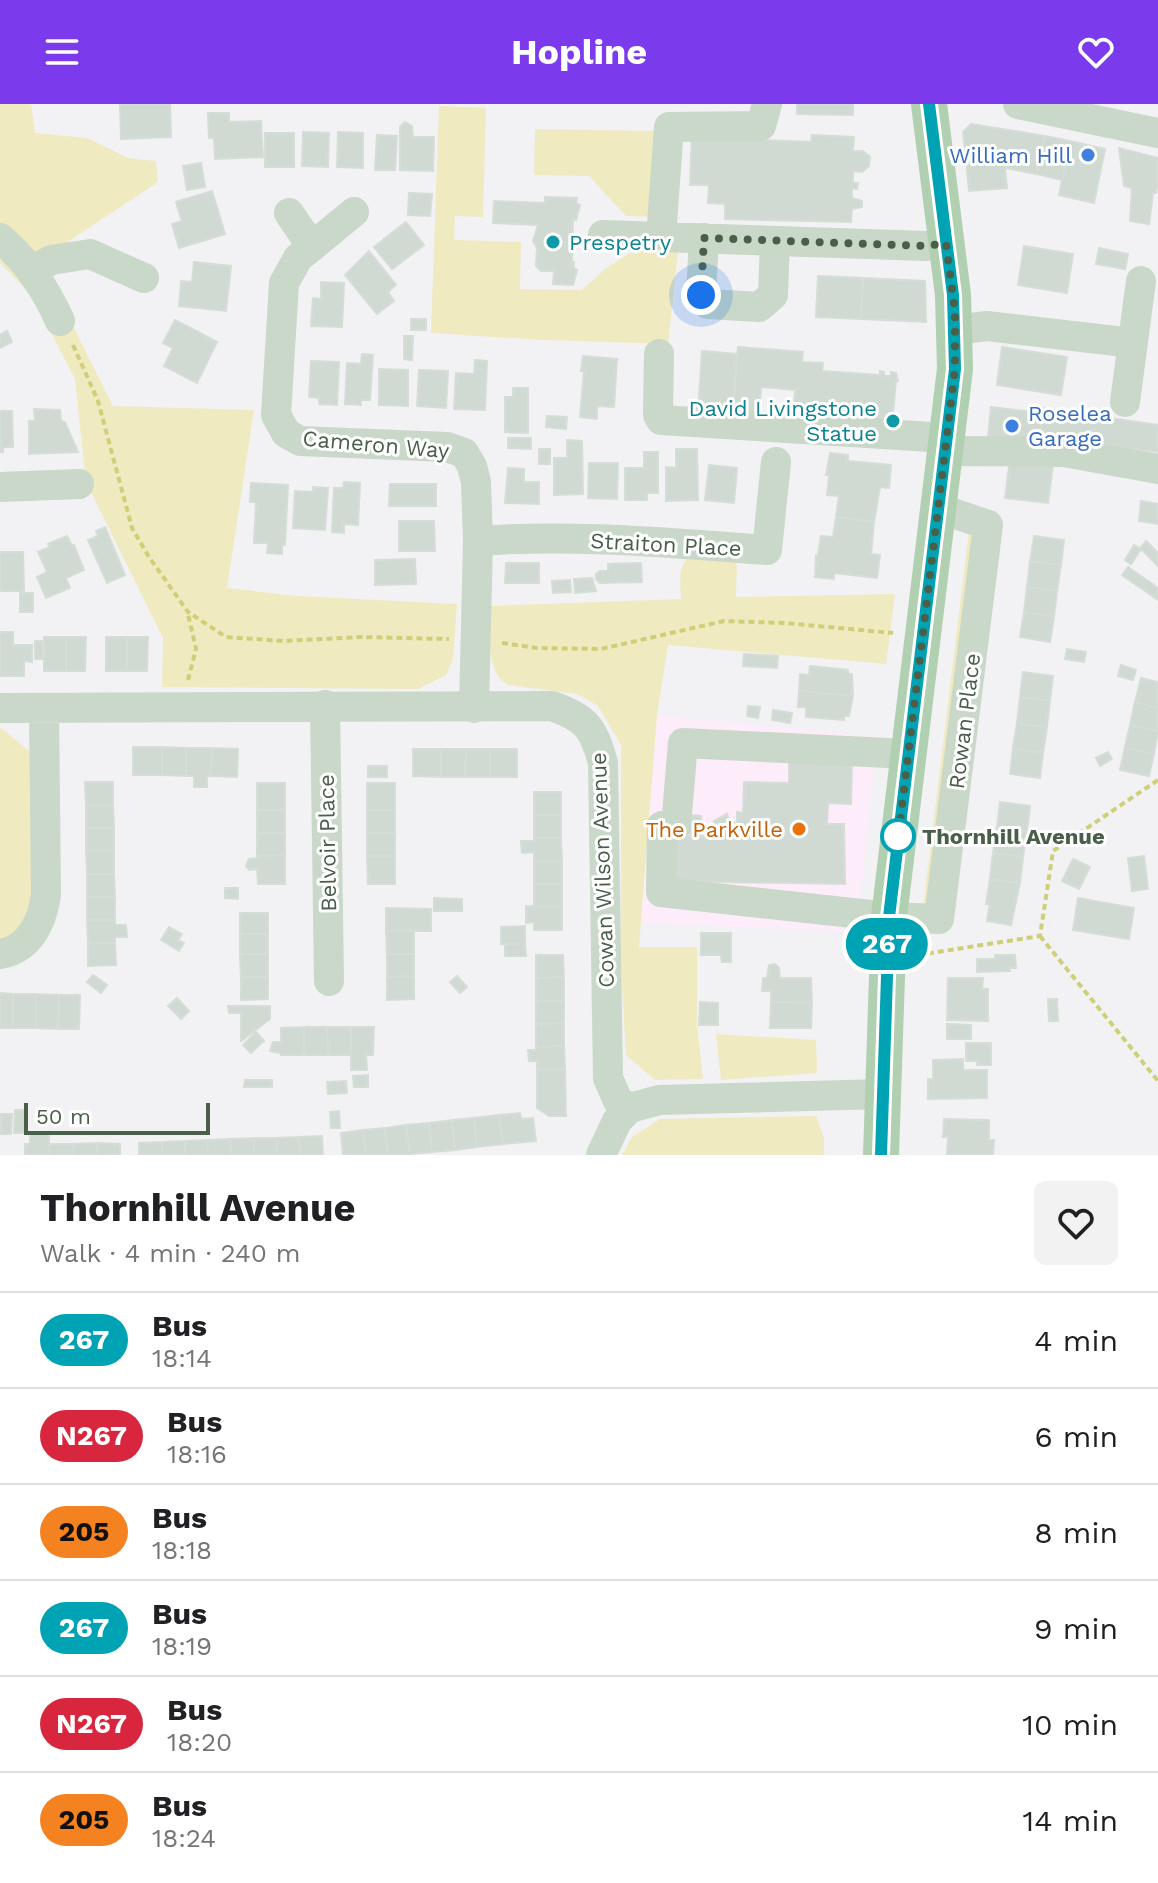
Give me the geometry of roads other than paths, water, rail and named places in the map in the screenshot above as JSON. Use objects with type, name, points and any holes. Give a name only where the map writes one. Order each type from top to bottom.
[{"type":"main road","points":[[881,1155],[889,917],[955,369],[956,330],[929,104]]},
{"type":"street","points":[[661,237],[669,127],[761,126],[767,104]]},
{"type":"street","points":[[1018,104],[1130,115],[1158,133]]},
{"type":"street","name":"Cameron Way","points":[[354,212],[298,258],[284,283],[276,415],[286,433],[300,441],[447,447],[464,453],[472,466],[476,482],[478,541],[474,708]]},
{"type":"street","points":[[289,213],[312,247]]},
{"type":"street","points":[[603,235],[926,246],[946,243]]},
{"type":"street","points":[[0,238],[18,253],[45,287],[60,321]]},
{"type":"street","points":[[704,238],[701,295],[708,304],[759,307],[773,295],[775,241]]},
{"type":"street","points":[[32,271],[51,260],[90,254],[144,278]]},
{"type":"street","points":[[1125,402],[1141,281]]},
{"type":"street","points":[[956,330],[987,326],[1133,343]]},
{"type":"street","points":[[659,354],[658,415],[661,420],[1064,452],[1158,469]]},
{"type":"street","name":"Straiton Place","points":[[478,541],[654,541],[767,550],[776,462]]},
{"type":"street","points":[[0,487],[79,484]]},
{"type":"street","name":"Rowan Place","points":[[889,917],[939,919],[988,525],[938,508]]},
{"type":"street","name":"Belvoir Place","points":[[325,705],[329,981]]},
{"type":"street","name":"Cowan Wilson Avenue","points":[[0,708],[552,706],[574,714],[596,737],[603,763],[608,1078],[618,1101],[630,1108]]},
{"type":"street","points":[[0,954],[9,952],[29,938],[43,913],[46,895],[44,708]]},
{"type":"street","points":[[889,917],[661,892],[662,826],[676,826],[683,743],[908,754]]},
{"type":"street","points":[[601,1155],[617,1121],[630,1108],[659,1100],[883,1094]]},
{"type":"place","name":"William Hill","points":[[1088,155]]},
{"type":"place","name":"Prespetry","points":[[553,242]]},
{"type":"place","name":"David Livingstone Statue","points":[[893,421]]},
{"type":"place","name":"Roselea Garage","points":[[1012,426]]},
{"type":"place","name":"The Parkville","points":[[799,829]]},
{"type":"place","name":"Thornhill Avenue","points":[[898,836]]}]
